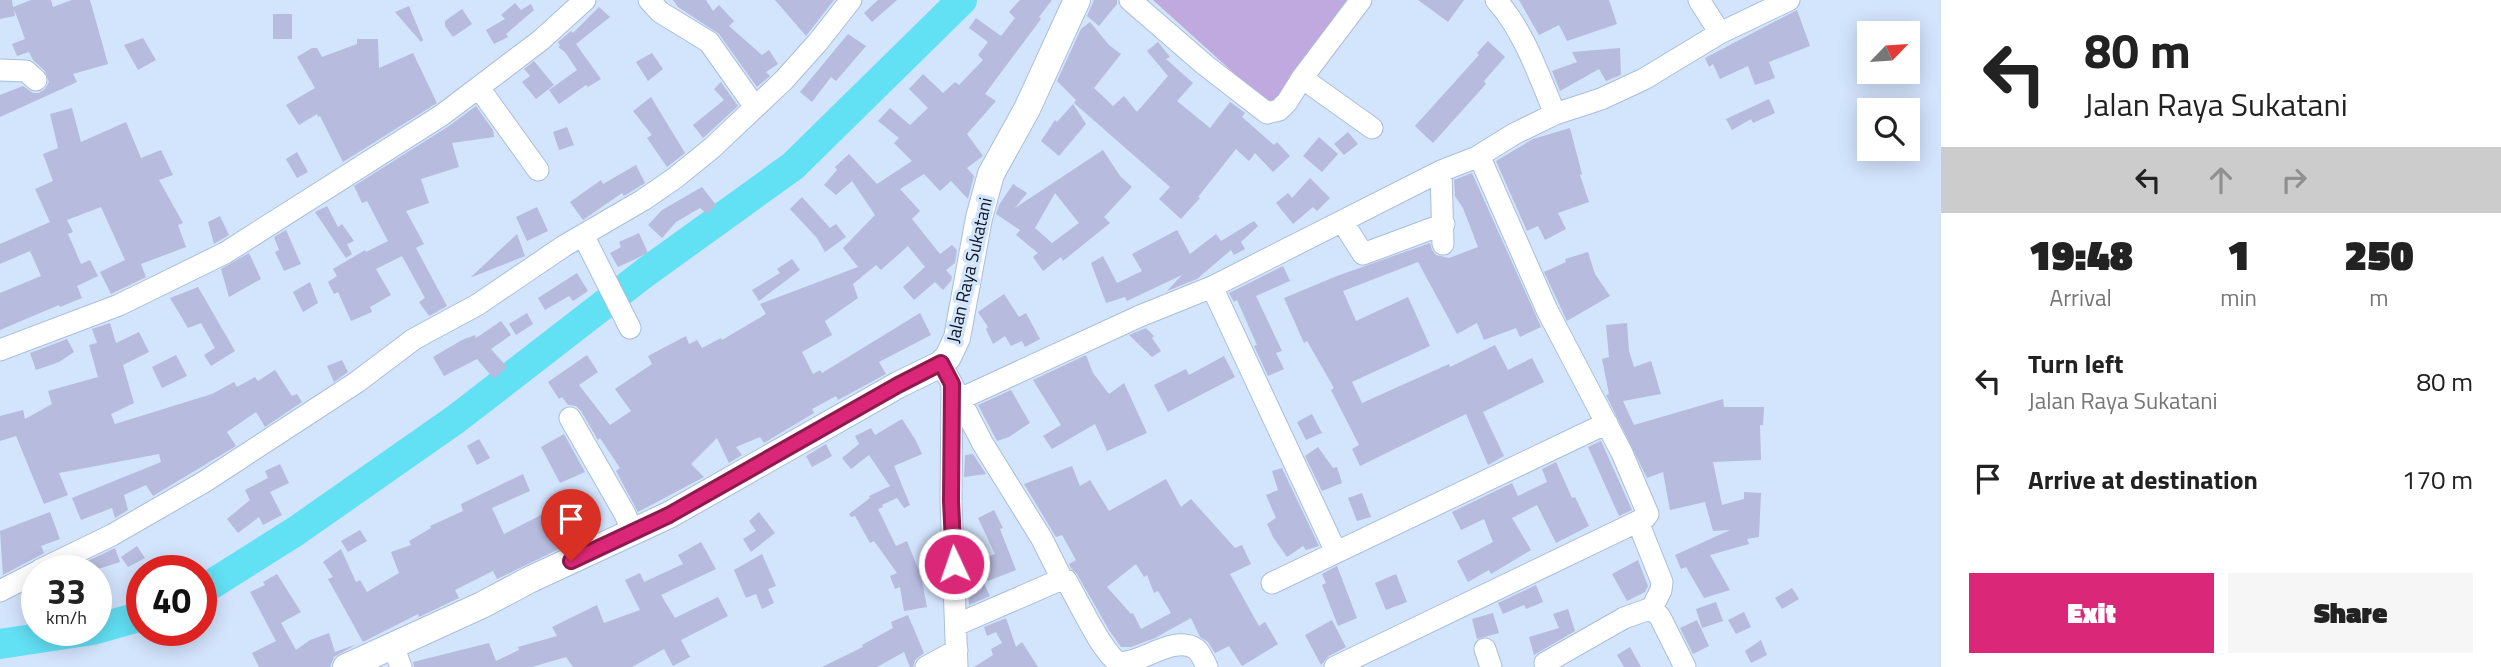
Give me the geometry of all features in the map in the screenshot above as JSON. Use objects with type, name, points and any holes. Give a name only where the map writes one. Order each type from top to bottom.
[{"type":"main road","name":"Jalan Raya Sukatani","points":[[346,667],[397,657],[529,580],[633,533],[898,385],[951,382],[948,357],[957,338],[979,218],[991,174],[1027,109],[1077,0]]},
{"type":"street","points":[[0,350],[119,305],[225,253],[279,216],[364,166],[479,88],[541,40],[585,0]]},
{"type":"street","points":[[649,0],[660,12],[709,42],[755,107]]},
{"type":"street","points":[[71,555],[204,482],[357,382],[414,339],[477,306],[605,220],[643,200],[675,178],[712,148],[755,107],[818,42],[850,0]]},
{"type":"street","points":[[1130,0],[1205,65],[1267,113],[1279,110],[1287,102],[1361,0]]},
{"type":"street","points":[[1496,0],[1530,54],[1555,114]]},
{"type":"street","points":[[1699,0],[1720,33]]},
{"type":"street","points":[[1207,667],[1199,651],[1186,646],[1156,652],[1130,663],[1117,662],[1106,650],[983,444],[951,382],[1140,316],[1212,287],[1441,171],[1477,157],[1514,134],[1555,114],[1601,99],[1644,79],[1720,33],[1789,0]]},
{"type":"street","points":[[0,70],[26,71],[36,80]]},
{"type":"street","points":[[1302,78],[1372,128]]},
{"type":"street","points":[[479,88],[538,170]]},
{"type":"street","points":[[1335,667],[1647,517],[1648,509],[1607,423],[1547,310],[1481,160],[1477,157]]},
{"type":"street","points":[[1342,221],[1363,254],[1444,234],[1441,171]]},
{"type":"street","points":[[583,235],[630,328]]},
{"type":"street","points":[[1212,287],[1336,552]]},
{"type":"street","name":"Jalan Raya Sukatani","points":[[951,382],[951,501],[957,659]]},
{"type":"street","points":[[570,418],[625,514],[633,533]]},
{"type":"street","points":[[1272,583],[1607,423]]},
{"type":"street","points":[[1543,666],[1624,618],[1652,608],[1662,582],[1638,522]]},
{"type":"street","points":[[956,625],[1062,579]]},
{"type":"street","points":[[0,591],[21,580]]},
{"type":"street","points":[[1652,608],[1660,617],[1685,667]]},
{"type":"street","points":[[926,667],[957,659]]},
{"type":"shaded area","points":[[1153,0],[1354,0],[1276,111]]},
{"type":"building","points":[[0,0],[12,0],[13,7],[31,0],[51,0],[53,7],[72,0],[90,0],[108,64],[73,74],[77,82],[0,117],[0,95],[23,86],[33,93],[39,93],[49,82],[45,71],[29,52],[17,56],[12,44],[25,39],[14,9],[15,16],[0,19]]},
{"type":"building","points":[[673,0],[706,0],[713,11],[719,5],[734,21],[729,26],[762,55],[769,50],[778,64],[766,72],[770,76],[757,87],[719,34],[678,7]]},
{"type":"building","points":[[775,0],[834,0],[806,36]]},
{"type":"building","points":[[878,0],[897,0],[872,22],[864,13]]},
{"type":"building","points":[[1020,0],[1052,0],[985,94],[996,101],[967,134],[983,156],[967,168],[974,176],[968,199],[951,181],[940,191],[924,174],[900,189],[920,211],[912,219],[940,254],[952,245],[957,250],[955,263],[946,270],[952,277],[951,281],[943,290],[935,282],[914,300],[903,287],[925,267],[908,246],[881,270],[876,265],[853,284],[858,298],[825,321],[832,335],[802,352],[813,374],[820,370],[822,373],[920,313],[931,335],[879,362],[886,374],[838,400],[836,396],[812,409],[814,413],[764,443],[760,437],[736,447],[742,455],[729,463],[717,438],[691,464],[704,477],[638,512],[616,471],[620,468],[600,438],[598,440],[581,411],[576,406],[568,405],[562,397],[559,399],[548,382],[587,355],[598,372],[579,385],[610,425],[631,411],[615,389],[652,364],[648,356],[686,336],[689,344],[697,340],[702,348],[721,338],[722,340],[766,314],[760,304],[858,267],[843,248],[875,215],[852,181],[836,195],[824,185],[837,170],[835,167],[849,154],[877,184],[912,161],[894,143],[899,138],[878,121],[890,108],[910,125],[928,108],[909,89],[923,74],[943,93],[955,82],[959,85],[983,60],[978,55],[988,42],[969,28],[976,18],[1001,36],[1015,18],[1009,12]]},
{"type":"building","points":[[1094,0],[1117,0],[1117,4],[1099,26],[1087,16]]},
{"type":"building","points":[[1418,0],[1464,0],[1448,22]]},
{"type":"building","points":[[1519,0],[1609,0],[1617,24],[1567,41],[1559,25],[1539,35]]},
{"type":"building","points":[[515,3],[521,10],[531,4],[534,10],[506,34],[508,37],[494,44],[486,30],[505,19],[501,15]]},
{"type":"building","points":[[409,6],[423,40],[421,42],[395,12]]},
{"type":"building","points":[[599,7],[610,17],[576,44],[601,79],[588,87],[586,85],[559,104],[549,90],[577,70],[565,52],[558,47],[558,42],[571,31],[573,33]]},
{"type":"building","points":[[462,9],[472,24],[453,37],[445,26],[445,21]]},
{"type":"building","points":[[1797,10],[1810,46],[1769,62],[1775,78],[1755,85],[1748,66],[1720,79],[1713,64],[1709,67],[1705,58]]},
{"type":"building","points":[[273,14],[292,14],[292,39],[273,39]]},
{"type":"building","points":[[1090,22],[1109,45],[1121,54],[1094,88],[1113,106],[1124,96],[1137,112],[1168,76],[1147,51],[1158,42],[1170,57],[1166,59],[1193,83],[1177,101],[1210,128],[1230,102],[1245,113],[1242,117],[1274,145],[1277,142],[1290,156],[1273,172],[1255,153],[1249,161],[1236,149],[1181,219],[1159,199],[1170,187],[1074,103],[1076,100],[1057,81],[1081,29]]},
{"type":"building","points":[[848,34],[866,46],[836,81],[831,77],[812,102],[800,92]]},
{"type":"building","points":[[143,38],[156,60],[138,70],[124,45]]},
{"type":"building","points":[[357,39],[378,39],[379,68],[413,53],[437,103],[343,162],[320,116],[317,114],[299,125],[286,105],[315,88],[297,57],[317,48],[322,57],[357,44]]},
{"type":"building","points":[[1488,41],[1505,57],[1484,81],[1486,84],[1433,143],[1415,126],[1479,55],[1477,53]]},
{"type":"building","points":[[1620,48],[1621,75],[1606,81],[1599,69],[1560,91],[1552,71],[1577,62],[1572,52]]},
{"type":"building","points":[[652,53],[663,69],[648,81],[636,62]]},
{"type":"building","points":[[534,61],[554,85],[536,99],[522,82],[530,76],[524,69]]},
{"type":"building","points":[[721,82],[738,106],[703,138],[693,125],[724,100],[714,89]]},
{"type":"building","points":[[651,97],[685,153],[667,167],[647,138],[652,135],[633,111]]},
{"type":"building","points":[[1769,99],[1775,113],[1753,123],[1751,119],[1732,130],[1726,119]]},
{"type":"building","points":[[1073,104],[1086,124],[1059,156],[1041,141],[1055,120],[1057,122]]},
{"type":"building","points":[[476,106],[493,130],[494,137],[452,143],[459,167],[421,179],[429,203],[406,211],[424,244],[416,248],[447,306],[429,316],[419,302],[425,298],[402,256],[376,269],[391,295],[370,307],[372,312],[351,321],[338,292],[334,294],[328,282],[337,276],[333,269],[365,250],[366,252],[388,241],[367,201],[362,203],[354,186]]},
{"type":"building","points":[[72,108],[81,142],[126,122],[141,158],[161,150],[173,175],[159,180],[183,223],[178,225],[186,247],[141,264],[146,277],[111,294],[100,272],[125,260],[101,207],[67,220],[73,232],[68,234],[81,264],[90,260],[98,276],[77,286],[82,298],[0,330],[0,293],[41,276],[30,251],[0,264],[0,244],[50,222],[35,189],[53,181],[43,154],[58,148],[50,114]]},
{"type":"building","points":[[567,127],[574,145],[559,150],[553,132]]},
{"type":"building","points":[[1570,128],[1589,202],[1558,213],[1566,229],[1545,240],[1538,226],[1527,231],[1496,161],[1533,139]]},
{"type":"building","points":[[1348,132],[1358,144],[1344,155],[1334,144]]},
{"type":"building","points":[[1319,137],[1338,154],[1322,172],[1303,156]]},
{"type":"building","points":[[1103,150],[1120,176],[1132,187],[1104,217],[1110,223],[1063,261],[1061,257],[1043,271],[1033,257],[1038,253],[1016,235],[1020,230],[996,214],[1013,184],[1027,193],[1015,208]],"holes":[[[1055,193],[1079,223],[1052,243],[1035,228]]]},
{"type":"building","points":[[297,152],[308,172],[297,178],[286,159]]},
{"type":"building","points":[[636,165],[645,183],[624,196],[622,193],[583,220],[570,202],[601,180],[603,184]]},
{"type":"building","points":[[1472,173],[1541,327],[1520,337],[1516,328],[1484,340],[1477,323],[1457,334],[1418,262],[1343,291],[1356,321],[1408,297],[1430,346],[1352,382],[1362,403],[1449,364],[1450,367],[1495,345],[1508,370],[1532,358],[1544,382],[1483,412],[1504,456],[1488,465],[1466,414],[1360,466],[1352,449],[1359,445],[1331,390],[1334,388],[1307,341],[1304,343],[1284,298],[1430,243],[1436,255],[1449,258],[1478,247],[1463,208],[1455,196],[1454,180]]},
{"type":"building","points":[[1310,178],[1330,198],[1317,211],[1313,207],[1293,224],[1276,203],[1288,193],[1292,198]]},
{"type":"building","points":[[702,187],[716,205],[707,214],[700,208],[676,222],[662,238],[648,225],[662,210]]},
{"type":"building","points":[[802,197],[830,228],[836,224],[846,237],[825,252],[817,238],[790,209]]},
{"type":"building","points":[[327,206],[338,227],[342,224],[354,241],[347,244],[352,254],[346,258],[315,212]]},
{"type":"building","points":[[537,207],[548,231],[527,241],[516,217]]},
{"type":"building","points":[[220,216],[229,235],[214,244],[208,222]]},
{"type":"building","points":[[1254,221],[1258,226],[1241,242],[1245,249],[1234,255],[1231,250],[1197,279],[1167,291],[1182,275],[1127,301],[1125,297],[1106,303],[1091,263],[1103,256],[1117,283],[1142,271],[1132,254],[1177,230],[1190,254],[1216,234],[1221,241]]},
{"type":"building","points":[[286,230],[301,264],[284,271],[275,252],[279,250],[274,237]]},
{"type":"building","points":[[639,233],[648,253],[618,267],[610,253],[621,247],[619,242]]},
{"type":"building","points":[[517,234],[525,256],[471,277]]},
{"type":"building","points":[[1588,252],[1595,274],[1610,296],[1567,321],[1544,272],[1566,262],[1565,259]]},
{"type":"building","points":[[249,253],[261,279],[229,297],[221,269]]},
{"type":"building","points":[[792,259],[800,270],[759,301],[752,290],[780,273],[777,269]]},
{"type":"building","points":[[1283,266],[1290,281],[1256,296],[1282,351],[1276,353],[1284,369],[1268,376],[1237,300],[1234,302],[1229,293]]},
{"type":"building","points":[[577,273],[588,291],[573,301],[569,296],[545,310],[538,298]]},
{"type":"building","points":[[310,282],[318,303],[303,312],[293,292]]},
{"type":"building","points":[[198,287],[235,351],[211,366],[204,355],[215,348],[201,323],[188,328],[170,298]]},
{"type":"building","points":[[1004,294],[1019,317],[1026,313],[1040,339],[1025,347],[1022,341],[1011,346],[1005,336],[993,344],[986,329],[988,327],[978,312]]},
{"type":"building","points":[[527,313],[533,324],[516,335],[509,324]]},
{"type":"building","points":[[501,321],[511,335],[491,349],[507,367],[494,379],[477,359],[444,376],[433,357],[462,340],[475,335],[476,338]]},
{"type":"building","points":[[110,323],[116,343],[139,332],[149,352],[123,365],[134,403],[111,414],[115,424],[212,394],[234,382],[237,387],[255,377],[258,381],[275,370],[292,396],[297,394],[302,402],[265,427],[256,412],[227,432],[236,446],[153,496],[146,485],[124,495],[128,510],[115,518],[112,508],[81,520],[72,498],[161,462],[159,454],[59,473],[68,495],[44,504],[16,436],[0,441],[0,416],[23,410],[25,419],[52,404],[48,391],[98,377],[89,345],[97,343],[92,329]]},
{"type":"building","points":[[1627,323],[1629,351],[1634,367],[1651,361],[1661,394],[1623,401],[1634,425],[1723,399],[1724,407],[1764,407],[1763,425],[1760,425],[1761,460],[1713,462],[1722,505],[1744,499],[1744,492],[1761,493],[1759,537],[1747,539],[1749,544],[1710,555],[1730,590],[1704,598],[1686,567],[1681,569],[1675,555],[1730,530],[1713,531],[1705,502],[1670,510],[1663,472],[1647,478],[1606,395],[1609,394],[1602,359],[1609,357],[1606,325]]},
{"type":"building","points":[[1146,328],[1154,336],[1152,338],[1161,351],[1152,357],[1129,335]]},
{"type":"building","points":[[67,339],[74,352],[59,362],[36,370],[30,353]]},
{"type":"building","points":[[176,355],[187,376],[162,388],[152,367]]},
{"type":"building","points":[[1086,355],[1093,373],[1109,394],[1124,383],[1147,433],[1107,451],[1095,424],[1052,449],[1043,436],[1061,425],[1033,380]]},
{"type":"building","points":[[1224,356],[1235,377],[1168,412],[1154,385],[1186,369],[1189,375]]},
{"type":"building","points":[[342,360],[348,372],[334,382],[327,366]]},
{"type":"building","points":[[1011,390],[1030,423],[1009,437],[997,441],[978,405]]},
{"type":"building","points":[[1312,414],[1322,433],[1306,440],[1297,422]]},
{"type":"building","points":[[902,419],[922,454],[894,466],[910,505],[904,508],[897,498],[878,509],[896,546],[907,541],[921,576],[927,607],[904,611],[900,587],[895,589],[890,576],[897,573],[874,541],[870,543],[855,516],[851,517],[849,514],[870,498],[869,496],[890,486],[869,455],[851,469],[842,458],[859,444],[855,436],[871,428],[875,435]]},
{"type":"building","points":[[564,434],[585,472],[560,483],[541,447]]},
{"type":"building","points":[[479,439],[490,458],[477,465],[467,446]]},
{"type":"building","points":[[1601,441],[1632,510],[1619,516],[1588,447]]},
{"type":"building","points":[[826,444],[832,456],[812,467],[806,456]]},
{"type":"building","points":[[1318,447],[1333,468],[1337,467],[1342,483],[1322,491],[1305,456]]},
{"type":"building","points":[[973,454],[986,474],[964,477],[965,455]]},
{"type":"building","points":[[1556,462],[1572,498],[1575,497],[1589,526],[1556,543],[1537,505],[1512,518],[1531,550],[1491,574],[1489,570],[1468,582],[1457,561],[1493,542],[1484,519],[1461,530],[1452,512],[1512,483],[1518,496],[1547,482],[1542,469]]},
{"type":"building","points":[[280,464],[289,483],[270,492],[282,515],[263,525],[259,517],[238,533],[227,519],[250,500],[245,490],[268,478],[265,471]]},
{"type":"building","points":[[1072,466],[1080,486],[1090,480],[1109,511],[1166,479],[1181,507],[1191,499],[1235,548],[1242,545],[1251,564],[1230,574],[1259,626],[1265,622],[1278,644],[1242,666],[1229,646],[1215,653],[1208,642],[1200,637],[1191,618],[1155,638],[1131,647],[1121,647],[1071,568],[1069,564],[1076,560],[1062,535],[1056,537],[1024,484]],"holes":[[[1136,564],[1144,577],[1147,575],[1154,593],[1158,591],[1171,613],[1141,629],[1133,613],[1131,614],[1107,587]]]},
{"type":"building","points":[[1282,468],[1319,546],[1306,550],[1303,546],[1287,557],[1267,524],[1276,518],[1266,495],[1278,490],[1272,471]]},
{"type":"building","points":[[523,474],[530,491],[492,508],[504,534],[568,501],[582,538],[497,579],[493,571],[455,590],[459,598],[419,617],[418,614],[363,642],[328,579],[333,577],[323,562],[341,549],[356,582],[360,580],[367,592],[399,573],[391,552],[411,545],[409,541],[431,528],[430,526],[463,511],[461,504]]},
{"type":"building","points":[[1362,493],[1371,517],[1357,521],[1348,498]]},
{"type":"building","points":[[994,510],[1003,528],[1000,529],[1016,570],[988,581],[979,560],[995,554],[978,518]]},
{"type":"building","points":[[50,512],[60,539],[41,546],[44,553],[40,555],[21,555],[21,565],[3,575],[0,531]]},
{"type":"building","points":[[759,512],[775,533],[751,552],[743,539],[756,531],[749,521]]},
{"type":"building","points":[[360,530],[367,541],[348,552],[341,541]]},
{"type":"building","points":[[701,542],[716,569],[661,595],[675,618],[718,597],[728,616],[681,640],[690,657],[673,666],[664,649],[632,667],[573,667],[566,657],[532,667],[414,667],[413,662],[489,643],[496,661],[519,650],[518,647],[557,636],[552,627],[597,605],[604,623],[640,610],[625,580],[640,573],[644,582],[683,564],[678,555]]},
{"type":"building","points":[[137,546],[143,555],[126,555],[126,564],[121,557]]},
{"type":"building","points":[[115,548],[120,562],[112,565],[112,555],[100,555]]},
{"type":"building","points":[[762,554],[776,586],[768,589],[774,603],[762,609],[756,594],[746,598],[734,570]]},
{"type":"building","points":[[1638,560],[1648,586],[1645,592],[1627,601],[1612,574]]},
{"type":"building","points":[[1337,566],[1357,618],[1338,626],[1322,585],[1326,583],[1322,574]]},
{"type":"building","points":[[277,574],[301,612],[281,623],[296,650],[310,640],[329,633],[335,652],[357,644],[334,657],[330,667],[259,667],[252,653],[276,641],[250,592],[265,585],[263,582]]},
{"type":"building","points":[[1396,574],[1407,602],[1386,610],[1375,583]]},
{"type":"building","points":[[981,577],[990,596],[969,605],[967,584]]},
{"type":"building","points":[[1536,585],[1543,602],[1526,609],[1524,605],[1503,614],[1498,603]]},
{"type":"building","points":[[1792,588],[1799,599],[1782,609],[1775,598]]},
{"type":"building","points":[[1716,602],[1723,621],[1702,628],[1696,609]]},
{"type":"building","points":[[1568,609],[1575,631],[1534,655],[1529,637],[1559,628],[1553,614]]},
{"type":"building","points":[[1744,612],[1751,627],[1736,634],[1728,620]]},
{"type":"building","points":[[1493,613],[1499,633],[1477,639],[1472,619]]},
{"type":"building","points":[[908,615],[924,653],[915,660],[913,667],[910,667],[904,652],[877,667],[822,667],[863,647],[862,645],[893,628],[891,622]]},
{"type":"building","points":[[1006,618],[1016,647],[1022,642],[1038,667],[974,667],[993,655],[991,649],[1002,643],[996,632],[987,636],[984,627]]},
{"type":"building","points":[[1332,620],[1346,647],[1329,656],[1321,665],[1305,635]]},
{"type":"building","points":[[1697,620],[1709,646],[1693,654],[1680,628]]},
{"type":"building","points":[[1761,640],[1767,655],[1751,663],[1745,651]]},
{"type":"building","points":[[1630,647],[1641,667],[1624,667],[1617,655]]},
{"type":"waterway","points":[[217,581],[296,531],[456,419],[646,272],[793,166],[962,0]]},
{"type":"waterway","points":[[112,624],[126,621]]},
{"type":"waterway","points":[[0,644],[21,641]]},
{"type":"route","points":[[571,561],[669,515],[941,363],[952,384],[951,501],[954,564]]}]
